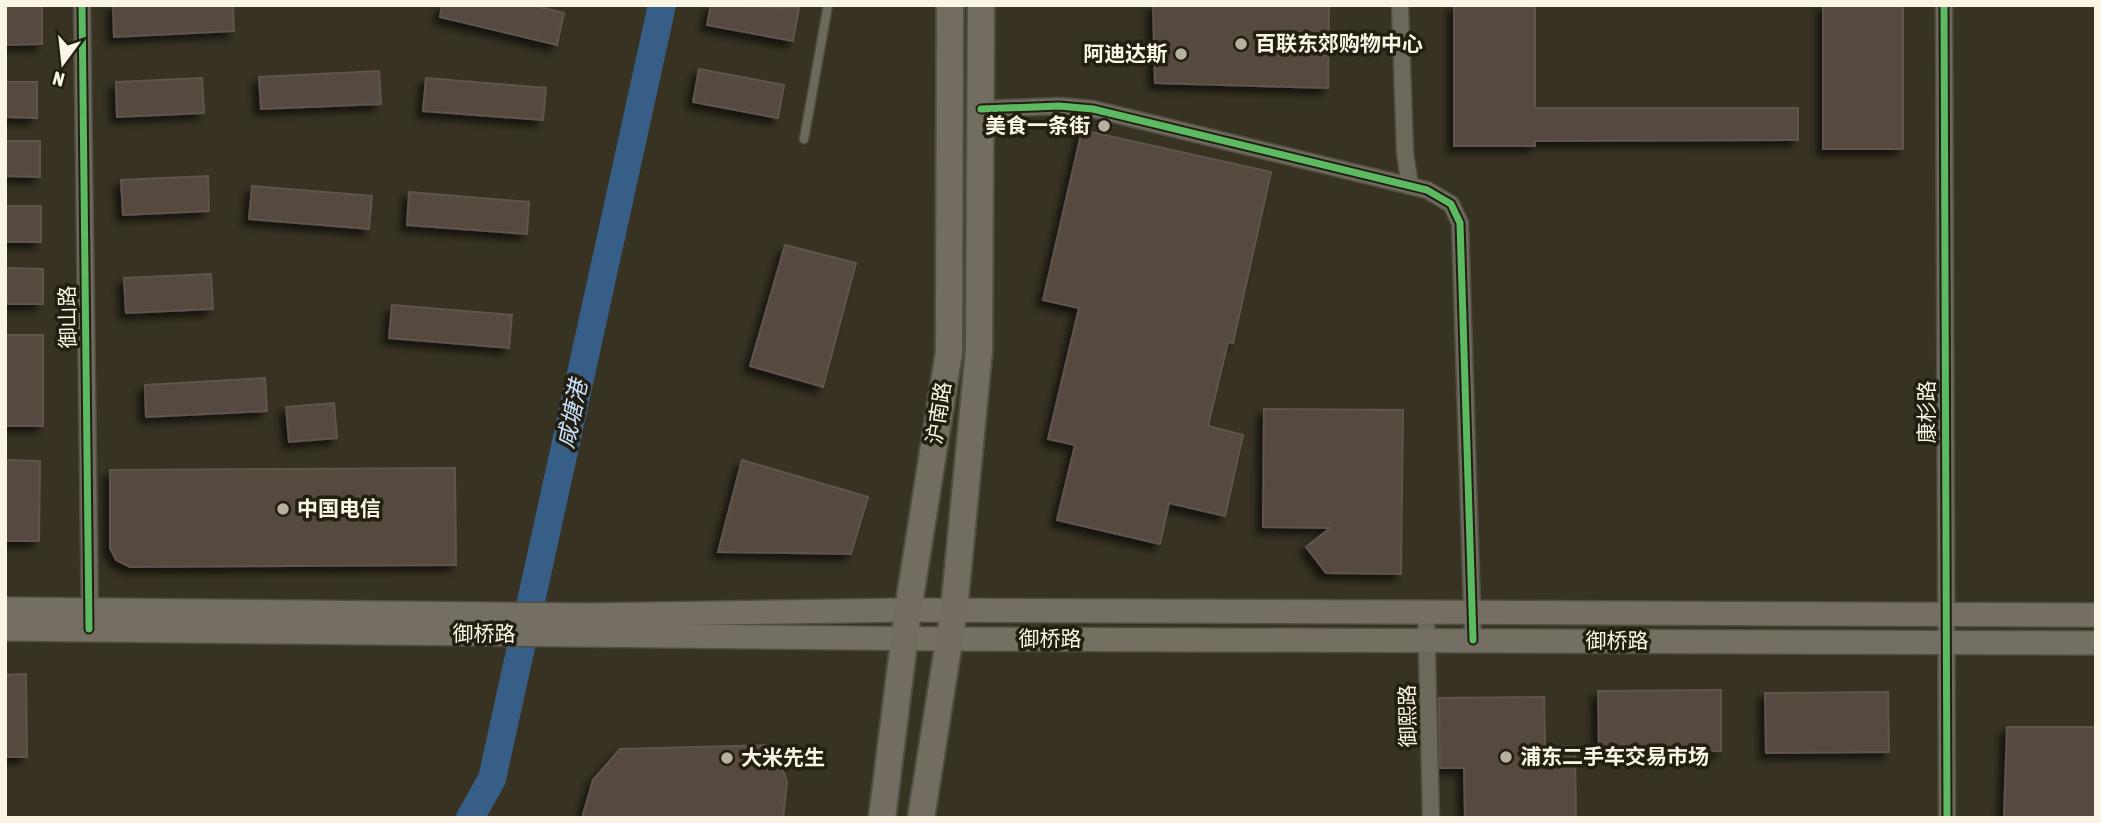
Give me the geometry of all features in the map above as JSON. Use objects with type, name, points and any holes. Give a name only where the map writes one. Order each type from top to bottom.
[{"type":"main road","name":"沪南路","points":[[882,818],[907,637],[908,610],[949,352],[950,5]]},
{"type":"main road","name":"沪南路","points":[[921,818],[954,610],[979,350],[981,5]]},
{"type":"main road","name":"御桥路","points":[[5,609],[90,619],[589,625],[949,639],[2096,643]]},
{"type":"main road","name":"御桥路","points":[[589,625],[908,610],[2096,615]]},
{"type":"main road","name":"御桥路","points":[[5,628],[90,619]]},
{"type":"street","name":"御山路","points":[[82,5],[90,619]]},
{"type":"street","points":[[1400,5],[1405,153],[1410,187]]},
{"type":"street","name":"康杉路","points":[[1944,5],[1947,818]]},
{"type":"street","points":[[981,109],[1059,106],[1093,109],[1410,187],[1441,196],[1451,204],[1460,223],[1473,640]]},
{"type":"street","name":"御熙路","points":[[1426,613],[1431,818]]},
{"type":"lane","points":[[804,139],[828,5]]},
{"type":"building","points":[[5,5],[42,5],[42,44],[5,45]]},
{"type":"building","points":[[113,5],[233,5],[234,31],[114,37]]},
{"type":"building","points":[[442,5],[532,5],[564,13],[557,45],[440,17]]},
{"type":"building","points":[[711,5],[799,8],[793,41],[707,25]]},
{"type":"building","name":"百联东郊购物中心","points":[[1153,5],[1329,5],[1328,88],[1155,83]]},
{"type":"building","points":[[1454,5],[1535,5],[1535,108],[1798,108],[1798,140],[1535,141],[1535,146],[1454,146]]},
{"type":"building","points":[[1823,5],[1903,5],[1903,149],[1823,149]]},
{"type":"building","points":[[699,69],[784,85],[778,118],[693,102]]},
{"type":"building","points":[[379,71],[381,104],[261,109],[259,77]]},
{"type":"building","points":[[202,78],[204,113],[117,117],[116,82]]},
{"type":"building","points":[[426,78],[546,88],[543,120],[423,111]]},
{"type":"building","points":[[5,82],[37,82],[37,118],[5,117]]},
{"type":"building","points":[[1082,130],[1271,172],[1233,343],[1228,342],[1208,426],[1243,435],[1225,516],[1169,503],[1160,544],[1057,520],[1075,445],[1048,439],[1079,308],[1043,300]]},
{"type":"building","points":[[5,141],[40,141],[40,177],[5,176]]},
{"type":"building","points":[[208,176],[209,211],[123,215],[121,180]]},
{"type":"building","points":[[252,186],[372,196],[369,229],[249,219]]},
{"type":"building","points":[[409,192],[529,202],[527,234],[407,225]]},
{"type":"building","points":[[5,206],[41,206],[41,242],[5,242]]},
{"type":"building","points":[[785,245],[856,263],[823,387],[750,366]]},
{"type":"building","points":[[5,268],[43,269],[43,304],[5,304]]},
{"type":"building","points":[[211,274],[213,309],[126,313],[124,278]]},
{"type":"building","points":[[392,305],[512,315],[509,348],[389,338]]},
{"type":"building","points":[[5,335],[43,335],[43,426],[5,426]]},
{"type":"building","points":[[265,378],[267,411],[146,417],[145,385]]},
{"type":"building","points":[[334,403],[337,438],[289,442],[286,407]]},
{"type":"building","points":[[1264,409],[1403,410],[1401,574],[1326,573],[1306,547],[1330,528],[1263,527]]},
{"type":"building","points":[[5,460],[40,461],[39,541],[5,541]]},
{"type":"building","points":[[742,460],[868,497],[851,554],[718,552]]},
{"type":"building","name":"中国电信","points":[[455,468],[456,565],[130,567],[116,560],[110,548],[110,470]]},
{"type":"building","points":[[26,674],[27,757],[5,757],[5,675]]},
{"type":"building","points":[[1721,690],[1721,751],[1599,752],[1598,691]]},
{"type":"building","points":[[1888,692],[1889,752],[1766,753],[1765,693]]},
{"type":"building","name":"浦东二手车交易市场","points":[[1544,697],[1545,746],[1575,746],[1576,818],[1465,818],[1464,768],[1440,768],[1439,698]]},
{"type":"building","points":[[2007,727],[2096,727],[2096,818],[2004,818]]},
{"type":"building","points":[[775,745],[787,782],[783,818],[582,818],[593,780],[620,749]]},
{"type":"waterway","name":"咸塘港","points":[[470,818],[492,779],[662,5]]},
{"type":"cycle path","points":[[82,5],[89,629]]},
{"type":"cycle path","points":[[1944,5],[1947,818]]},
{"type":"cycle path","points":[[981,109],[1059,106],[1093,109],[1427,190],[1451,204],[1460,223],[1473,640]]},
{"type":"place","name":"百联东郊购物中心","points":[[1241,44]]},
{"type":"place","name":"阿迪达斯","points":[[1181,54]]},
{"type":"place","name":"美食一条街","points":[[1104,126]]},
{"type":"place","name":"中国电信","points":[[283,509]]},
{"type":"place","name":"浦东二手车交易市场","points":[[1506,757]]},
{"type":"place","name":"大米先生","points":[[727,758]]}]
